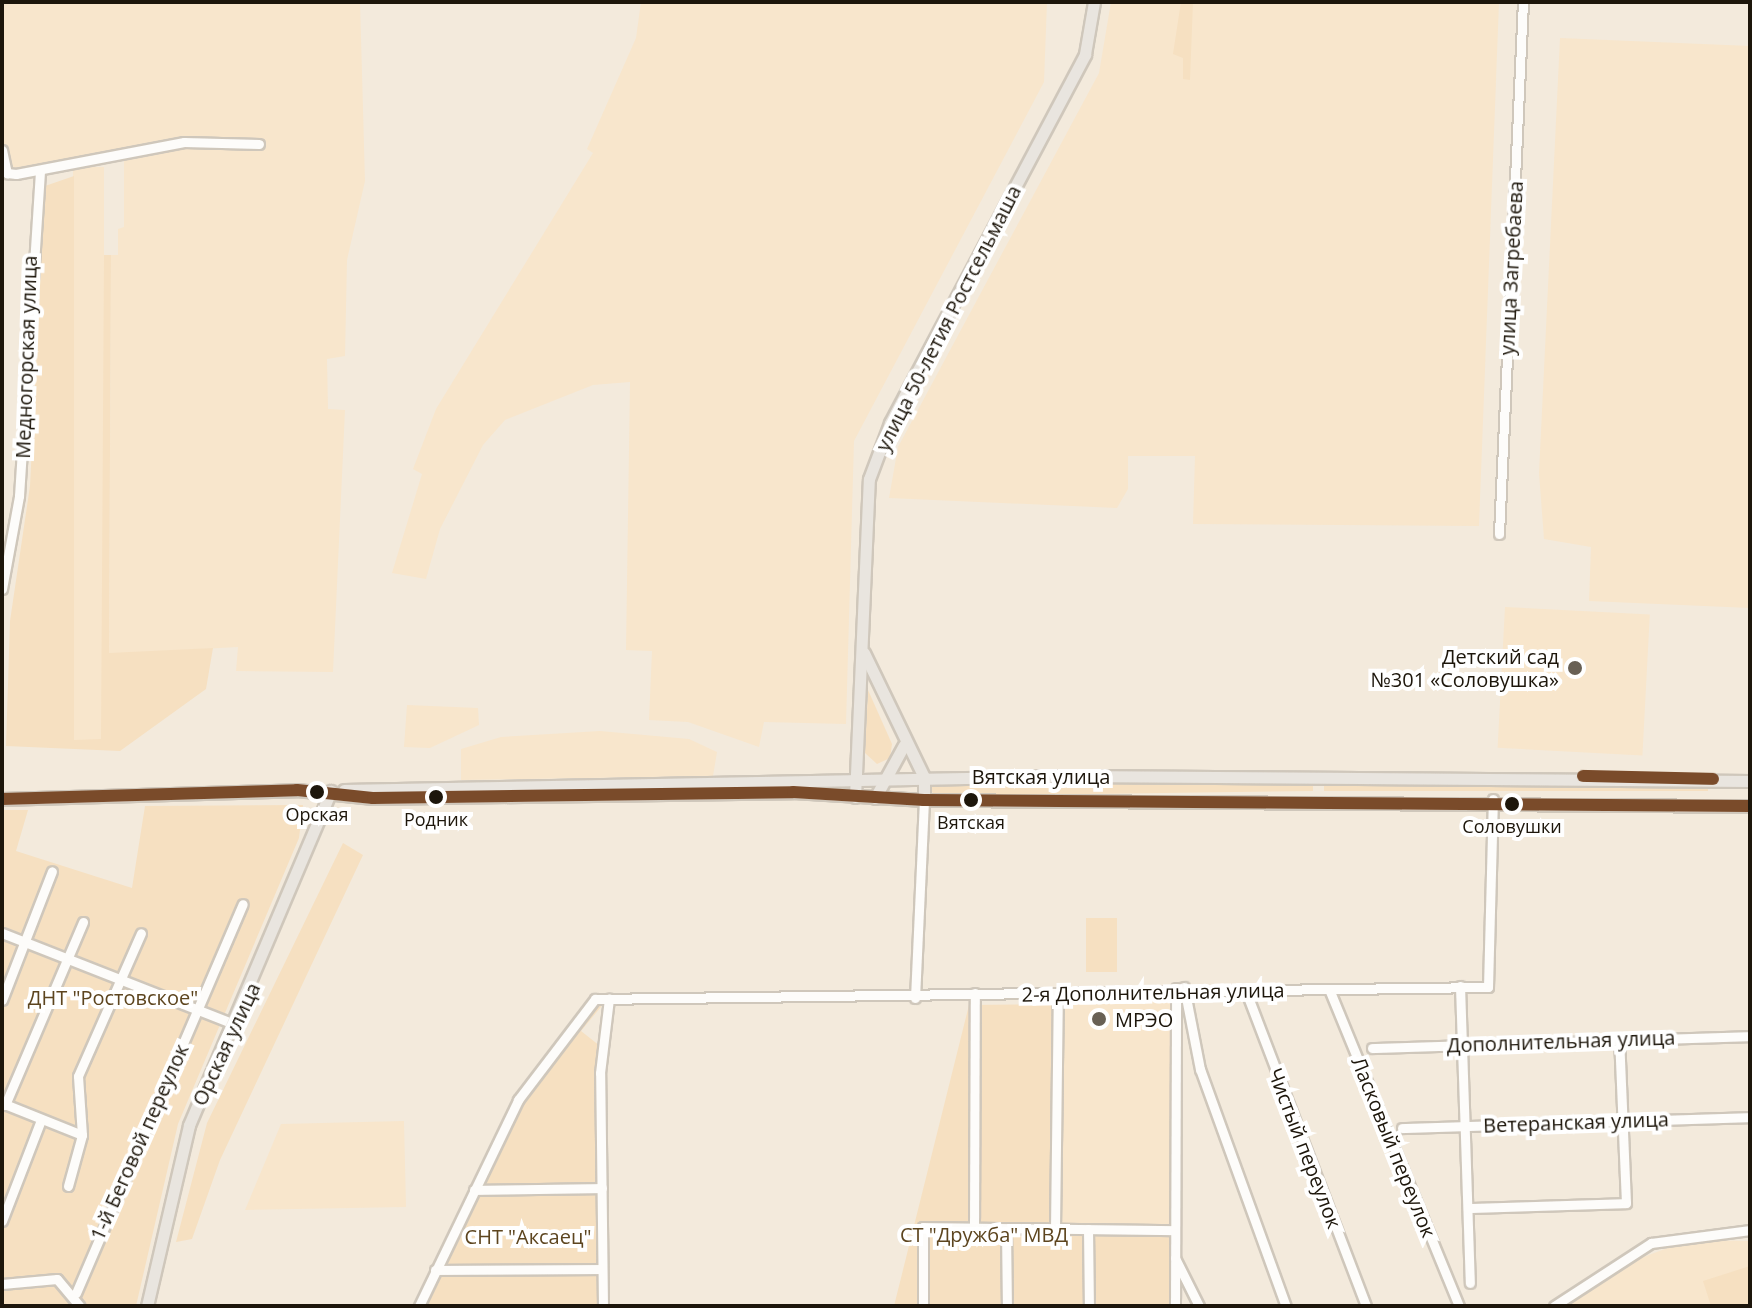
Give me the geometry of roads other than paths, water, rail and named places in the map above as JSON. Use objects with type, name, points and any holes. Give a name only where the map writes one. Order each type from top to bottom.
[{"type":"main road","name":"улица 50-летия Ростсельмаша","points":[[855,797],[869,479],[878,452],[1085,54],[1094,2]]},
{"type":"main road","points":[[862,649],[904,745],[924,777],[924,800]]},
{"type":"main road","points":[[875,798],[890,777],[904,745]]},
{"type":"main road","points":[[1320,775],[1314,785],[1321,798]]},
{"type":"main road","name":"Вятская улица","points":[[3,796],[890,777],[1320,775],[1750,781]]},
{"type":"main road","points":[[1712,804],[1713,779]]},
{"type":"main road","name":"Вятская улица","points":[[331,791],[373,798],[1321,798],[1750,806]]},
{"type":"main road","name":"Орская улица","points":[[147,1306],[189,1125],[237,1025],[331,791]]},
{"type":"street","name":"улица Загребаева","points":[[1499,534],[1523,2]]},
{"type":"street","points":[[2,150],[7,173],[40,171],[184,142],[259,144]]},
{"type":"street","name":"Медногорская улица","points":[[2,589],[19,496],[40,171]]},
{"type":"street","name":"2-я Дополнительная улица","points":[[474,1190],[518,1100],[595,999],[915,998],[975,993],[1058,996],[1180,988],[1488,987],[1493,799]]},
{"type":"street","points":[[915,998],[924,800]]},
{"type":"street","points":[[2,1000],[52,871]]},
{"type":"street","name":"1-й Беговой переулок","points":[[76,1293],[243,904]]},
{"type":"street","points":[[82,1135],[4,1104],[83,922]]},
{"type":"street","points":[[2,933],[237,1025]]},
{"type":"street","points":[[68,1186],[82,1135],[78,1076],[141,933]]},
{"type":"street","points":[[1460,986],[1470,1283]]},
{"type":"street","points":[[1175,1306],[1180,988]]},
{"type":"street","points":[[1180,988],[1200,1069],[1286,1306]]},
{"type":"street","name":"Чистый переулок","points":[[1245,989],[1366,1306]]},
{"type":"street","name":"Ласковый переулок","points":[[1329,989],[1459,1306]]},
{"type":"street","points":[[974,1228],[975,993]]},
{"type":"street","points":[[1055,1229],[1058,996]]},
{"type":"street","points":[[603,1306],[600,1073],[609,999]]},
{"type":"street","name":"Дополнительная улица","points":[[1372,1048],[1750,1036]]},
{"type":"street","points":[[1468,1208],[1626,1203],[1619,1039]]},
{"type":"street","name":"Ветеранская улица","points":[[1402,1128],[1750,1117]]},
{"type":"street","points":[[2,1221],[41,1120]]},
{"type":"street","points":[[419,1306],[474,1190],[602,1188]]},
{"type":"street","points":[[923,1306],[923,1227],[1175,1230]]},
{"type":"street","points":[[1006,1229],[1007,1306]]},
{"type":"street","points":[[1088,1229],[1089,1306]]},
{"type":"street","points":[[1554,1306],[1651,1243],[1750,1230]]},
{"type":"street","points":[[1175,1258],[1199,1306]]},
{"type":"street","points":[[435,1270],[602,1269]]},
{"type":"street","points":[[2,1284],[57,1279],[76,1293],[80,1306]]},
{"type":"place","name":"Детский сад №301 «Соловушка»","points":[[1575,668]]},
{"type":"place","name":"Орская","points":[[317,792]]},
{"type":"place","name":"Родник","points":[[436,797]]},
{"type":"place","name":"Вятская","points":[[971,800]]},
{"type":"place","name":"Соловушки","points":[[1512,804]]},
{"type":"place","name":"МРЭО","points":[[1099,1019]]},
{"type":"park label","name":"ДНТ \"Ростовское\"","points":[[113,997]]},
{"type":"park label","name":"СТ \"Дружба\" МВД","points":[[984,1234]]},
{"type":"park label","name":"СНТ \"Аксаец\"","points":[[528,1236]]}]
